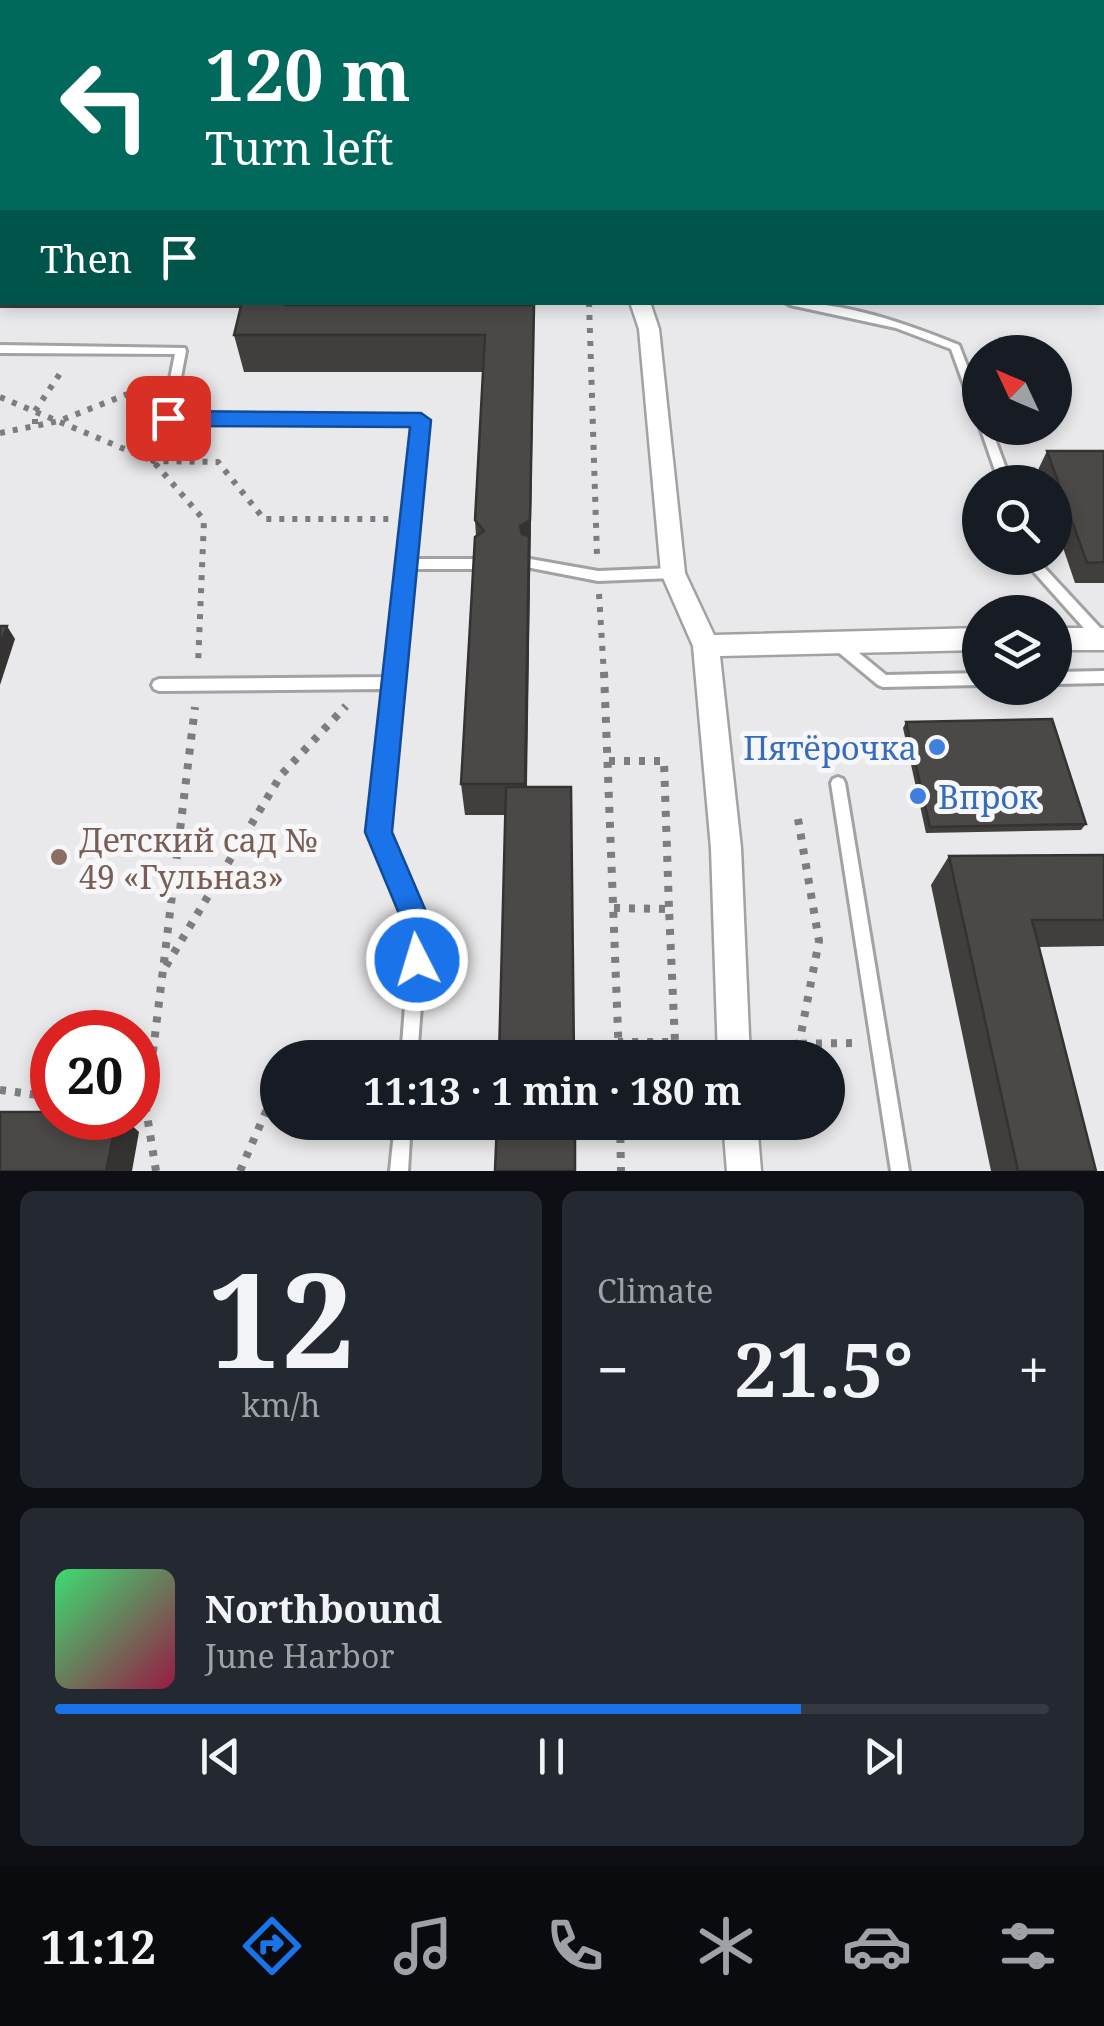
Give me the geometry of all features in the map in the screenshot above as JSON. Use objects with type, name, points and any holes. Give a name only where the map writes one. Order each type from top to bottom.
[{"type":"street","points":[[642,305],[650,330],[674,572],[706,646],[726,848],[732,1040]]},
{"type":"street","points":[[706,646],[962,639]]},
{"type":"street","points":[[1072,640],[1104,640]]},
{"type":"street","points":[[741,1140],[744,1171]]},
{"type":"lane","points":[[804,305],[898,325],[956,346],[962,363]]},
{"type":"lane","points":[[0,349],[181,351],[168,418],[421,420],[378,832],[419,928],[410,1040]]},
{"type":"lane","points":[[406,564],[478,564]]},
{"type":"lane","points":[[530,564],[598,576],[674,572]]},
{"type":"lane","points":[[1044,575],[1104,640]]},
{"type":"lane","points":[[835,642],[884,680],[962,679]]},
{"type":"lane","points":[[1072,678],[1104,677]]},
{"type":"lane","points":[[159,684],[394,683]]},
{"type":"lane","points":[[838,783],[900,1171]]},
{"type":"lane","points":[[400,1171],[403,1140]]},
{"type":"path","points":[[590,305],[618,1040]]},
{"type":"path","points":[[35,424],[35,411],[64,368],[69,350]]},
{"type":"path","points":[[0,433],[59,421],[125,395],[174,384]]},
{"type":"path","points":[[0,397],[153,461],[218,462],[264,519],[411,520]]},
{"type":"path","points":[[153,461],[168,418]]},
{"type":"path","points":[[153,461],[204,520],[197,684],[156,1010]]},
{"type":"path","points":[[162,971],[280,775],[368,683]]},
{"type":"path","points":[[609,761],[664,760],[669,909],[680,1040]]},
{"type":"path","points":[[798,819],[819,942],[800,1040]]},
{"type":"path","points":[[614,908],[669,909]]},
{"type":"path","points":[[845,1043],[878,1043]]},
{"type":"path","points":[[0,1090],[30,1094]]},
{"type":"path","points":[[240,1171],[260,1125]]},
{"type":"path","points":[[149,1140],[156,1171]]},
{"type":"path","points":[[620,1140],[621,1171]]},
{"type":"building","points":[[241,305],[534,305],[530,520],[520,526],[522,534],[529,536],[525,784],[461,784],[475,537],[484,531],[475,520],[485,335],[234,335]]},
{"type":"building","points":[[1047,451],[1104,451],[1104,562],[1087,563],[1072,521],[1072,465],[1052,465]]},
{"type":"building","points":[[0,626],[7,626],[0,646]]},
{"type":"building","points":[[1052,719],[1086,824],[930,827],[906,722]]},
{"type":"building","points":[[506,787],[571,787],[574,1040],[499,1040]]},
{"type":"building","points":[[1104,855],[1104,920],[1032,920],[1096,1171],[1018,1171],[949,856]]},
{"type":"building","points":[[0,1112],[30,1112],[30,1140],[112,1140],[106,1171],[0,1171]]},
{"type":"building","points":[[496,1140],[575,1140],[575,1171],[495,1171]]},
{"type":"place","name":"Пятёрочка","points":[[937,747]]},
{"type":"place","name":"Впрок","points":[[918,796]]},
{"type":"place","name":"Детский сад № 49 «Гульназ»","points":[[59,857]]},
{"type":"route","points":[[168,418],[421,420],[378,832],[419,928],[417,960]]}]
